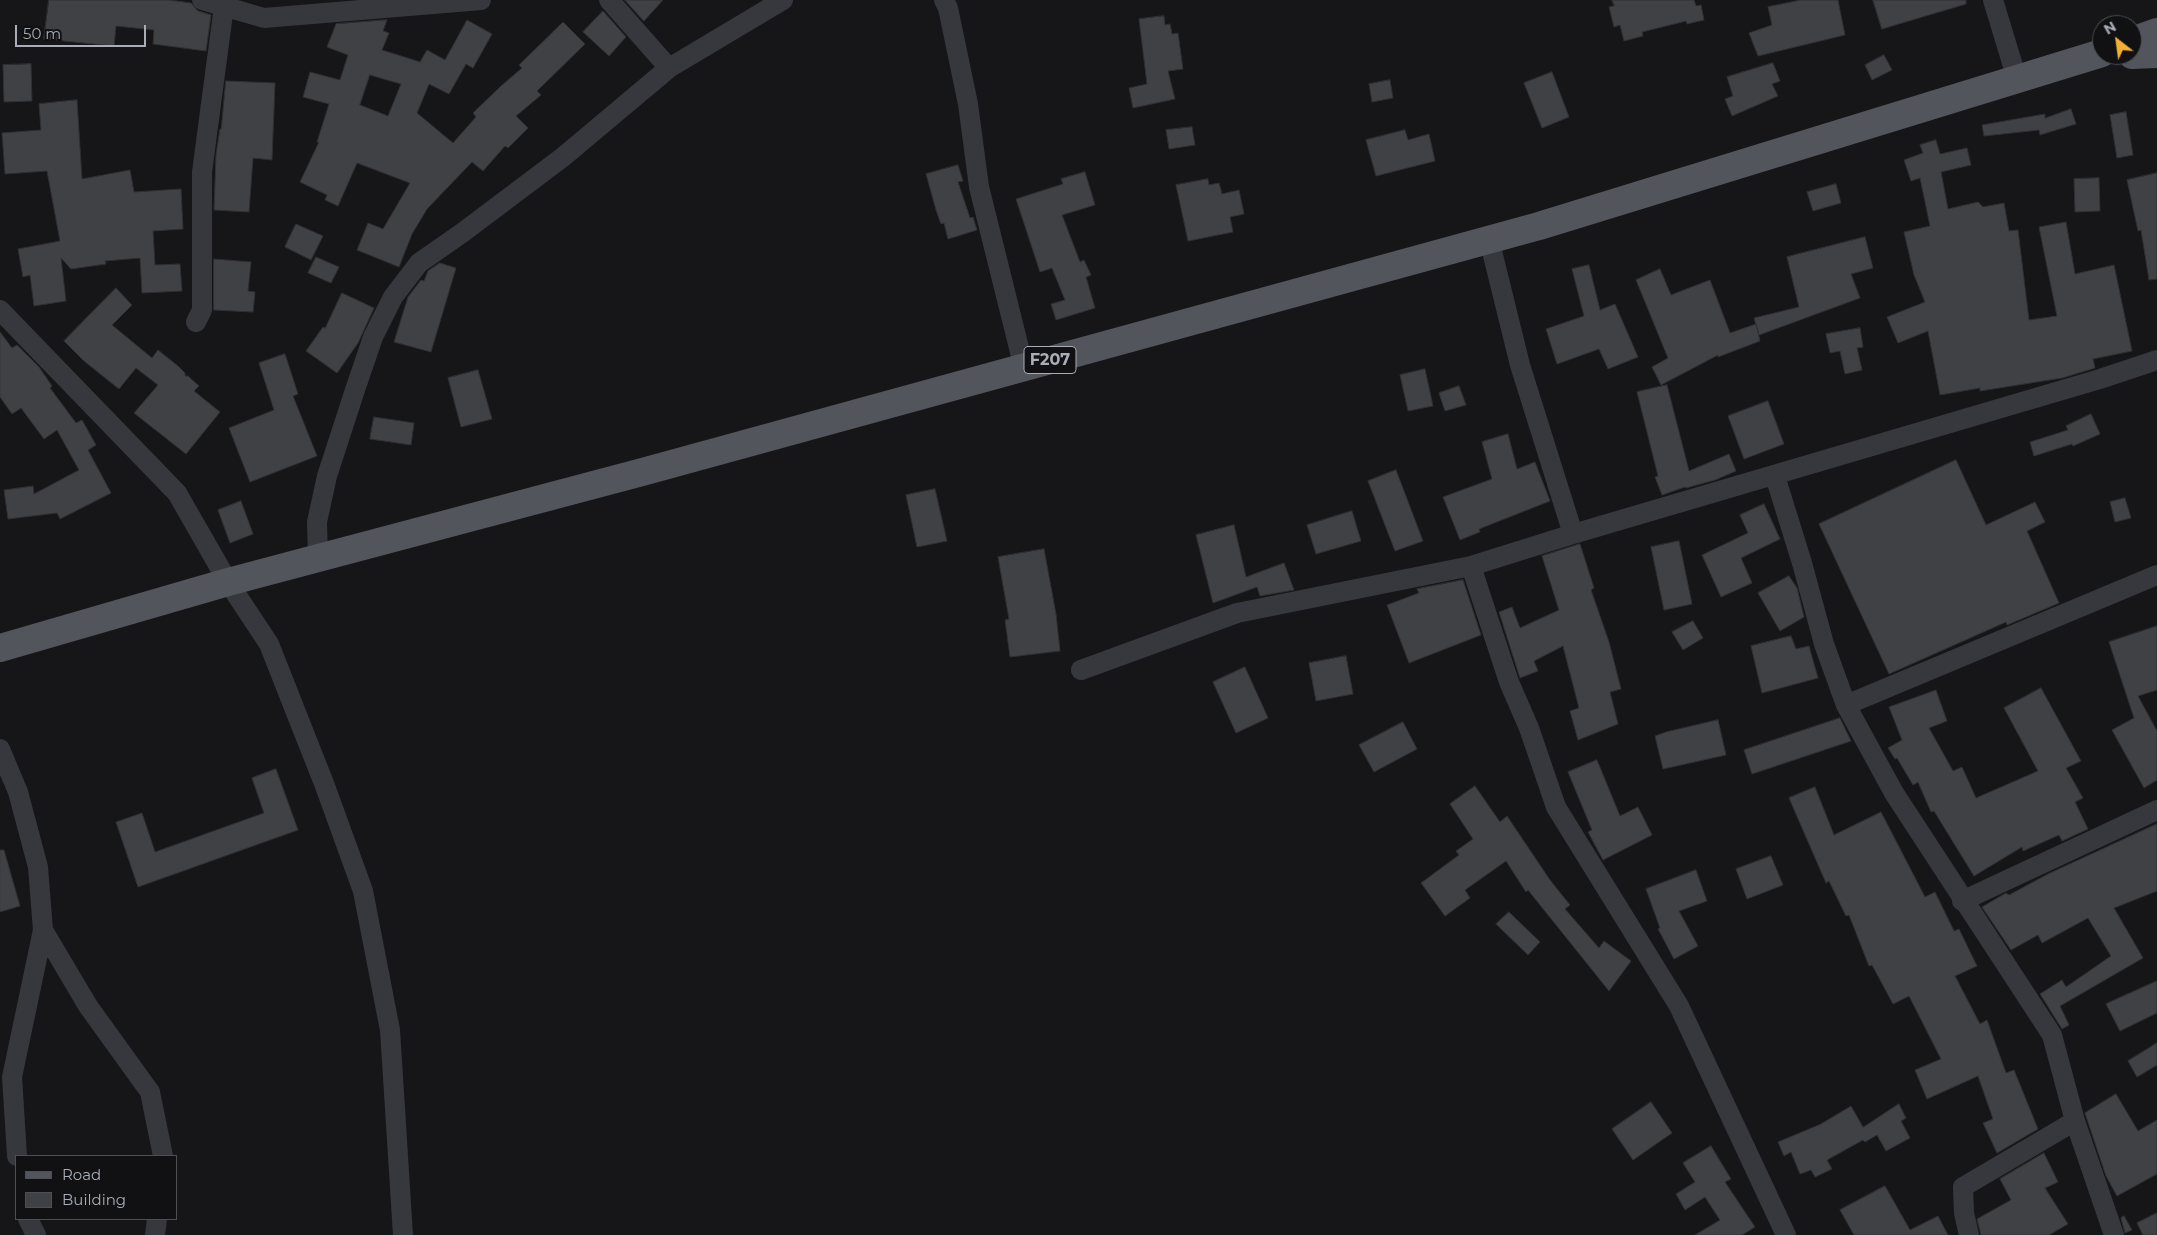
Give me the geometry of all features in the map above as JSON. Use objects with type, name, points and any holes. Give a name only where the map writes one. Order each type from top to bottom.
[{"type":"main road","points":[[2142,37],[2157,32]]},
{"type":"main road","points":[[2142,55],[2157,54]]},
{"type":"main road","name":"F207","points":[[0,648],[228,582],[1024,368],[1539,226],[2092,56]]},
{"type":"street","points":[[202,0],[264,18],[481,0]]},
{"type":"street","points":[[609,0],[669,68]]},
{"type":"street","points":[[318,558],[317,522],[327,476],[374,336],[393,296],[419,263],[563,157],[669,68],[783,0]]},
{"type":"street","points":[[944,0],[948,8],[968,104],[979,187],[1024,368]]},
{"type":"street","points":[[1993,0],[2017,79]]},
{"type":"street","points":[[196,322],[202,310],[202,172],[224,6]]},
{"type":"street","points":[[1489,239],[1520,365],[1573,534]]},
{"type":"street","points":[[0,310],[177,493],[228,582],[269,644],[325,786],[363,891],[390,1030],[404,1235]]},
{"type":"street","points":[[1080,670],[1237,613],[1471,566],[1573,534],[2100,379],[2157,360]]},
{"type":"street","points":[[1775,476],[1802,563],[1824,644],[1846,705],[1894,793],[1962,901],[2052,1035],[2075,1121],[2114,1235]]},
{"type":"street","points":[[1471,566],[1509,682],[1529,728],[1556,807],[1679,1006],[1786,1235]]},
{"type":"street","points":[[1846,705],[2157,575]]},
{"type":"street","points":[[0,749],[18,792],[38,867],[43,930],[12,1077],[17,1155]]},
{"type":"street","points":[[1962,901],[2157,810]]},
{"type":"street","points":[[43,930],[88,1006],[150,1092],[163,1155]]},
{"type":"street","points":[[1969,1235],[1964,1213],[1963,1187],[2075,1121]]},
{"type":"street","points":[[28,1220],[36,1235]]},
{"type":"street","points":[[155,1235],[157,1220]]},
{"type":"building","points":[[49,0],[169,0],[191,3],[198,11],[211,15],[206,51],[153,44],[154,30],[116,26],[114,46],[44,39]]},
{"type":"building","points":[[625,0],[663,0],[644,21]]},
{"type":"building","points":[[1612,0],[1694,0],[1696,6],[1701,5],[1704,20],[1687,24],[1686,21],[1642,32],[1643,36],[1624,41],[1620,25],[1614,27],[1609,7],[1614,6]]},
{"type":"building","points":[[1801,0],[1838,0],[1845,35],[1758,56],[1749,33],[1772,25],[1768,7]]},
{"type":"building","points":[[1873,0],[1966,0],[1966,4],[1882,29]]},
{"type":"building","points":[[603,11],[626,37],[609,56],[583,32]]},
{"type":"building","points":[[1164,16],[1165,25],[1170,24],[1172,34],[1178,33],[1183,69],[1168,71],[1175,99],[1133,108],[1129,88],[1147,84],[1139,19]]},
{"type":"building","points":[[387,20],[383,31],[389,33],[382,50],[420,62],[427,50],[445,60],[467,20],[492,34],[473,68],[466,64],[449,94],[429,84],[417,113],[453,143],[476,117],[473,113],[522,68],[519,65],[563,22],[585,44],[537,91],[541,95],[516,116],[528,128],[508,148],[505,146],[483,171],[472,162],[427,209],[412,234],[399,267],[357,250],[368,223],[383,229],[410,183],[357,163],[338,206],[325,200],[327,195],[300,182],[319,142],[317,142],[329,104],[303,97],[310,72],[340,80],[348,55],[327,47],[336,24]],"holes":[[[370,75],[401,84],[388,116],[360,105]]]},
{"type":"building","points":[[1884,55],[1892,70],[1872,80],[1865,65]]},
{"type":"building","points":[[1773,63],[1780,81],[1772,84],[1778,96],[1732,116],[1725,99],[1733,96],[1727,77]]},
{"type":"building","points":[[31,64],[32,101],[4,102],[3,65]]},
{"type":"building","points":[[1552,72],[1569,117],[1542,128],[1524,83]]},
{"type":"building","points":[[1390,80],[1393,98],[1372,102],[1369,84]]},
{"type":"building","points":[[226,81],[275,83],[272,160],[253,158],[249,212],[214,210],[216,155]]},
{"type":"building","points":[[77,100],[82,179],[130,170],[134,192],[181,189],[183,229],[153,231],[155,265],[180,264],[182,291],[142,293],[140,258],[105,261],[106,264],[71,269],[61,258],[66,301],[34,306],[30,275],[23,277],[18,249],[60,241],[47,171],[5,174],[2,133],[41,130],[39,104]]},
{"type":"building","points":[[2071,109],[2076,124],[2040,135],[2039,130],[1984,136],[1982,125],[2045,114],[2045,118]]},
{"type":"building","points":[[2126,112],[2133,155],[2117,158],[2110,115]]},
{"type":"building","points":[[1192,127],[1195,145],[1169,149],[1166,130]]},
{"type":"building","points":[[1405,130],[1408,140],[1429,134],[1435,161],[1376,176],[1366,140]]},
{"type":"building","points":[[1936,140],[1940,154],[1967,148],[1971,165],[1941,172],[1948,209],[1978,202],[1983,207],[2004,203],[2009,231],[2018,230],[2029,320],[2057,316],[2039,227],[2066,222],[2075,274],[2114,265],[2132,351],[2093,359],[2095,368],[2062,378],[1980,391],[1980,388],[1940,395],[1928,331],[1898,343],[1887,317],[1925,302],[1914,275],[1904,232],[1930,226],[1920,178],[1911,181],[1904,160],[1923,153],[1920,145]]},
{"type":"building","points":[[958,165],[963,181],[958,182],[970,218],[973,217],[977,230],[948,239],[944,223],[941,224],[936,210],[926,174]]},
{"type":"building","points":[[1085,172],[1095,205],[1062,215],[1080,262],[1084,260],[1091,275],[1086,277],[1095,308],[1056,320],[1051,304],[1065,300],[1052,268],[1040,272],[1016,199],[1063,184],[1061,179]]},
{"type":"building","points":[[2157,173],[2157,279],[2149,280],[2141,230],[2138,231],[2127,180]]},
{"type":"building","points":[[2099,178],[2100,211],[2075,212],[2074,179]]},
{"type":"building","points":[[1208,179],[1209,185],[1219,183],[1222,194],[1239,190],[1244,214],[1230,217],[1233,232],[1188,241],[1176,185]]},
{"type":"building","points":[[1836,184],[1841,203],[1813,211],[1807,192]]},
{"type":"building","points":[[296,224],[323,236],[311,260],[285,247]]},
{"type":"building","points":[[1865,237],[1873,268],[1851,274],[1860,298],[1759,335],[1754,318],[1799,307],[1787,257]]},
{"type":"building","points":[[316,257],[339,267],[331,283],[308,273]]},
{"type":"building","points":[[214,259],[251,262],[248,291],[255,292],[253,312],[214,310]]},
{"type":"building","points":[[440,263],[456,268],[431,352],[394,342],[408,297],[421,280],[424,281],[428,271]]},
{"type":"building","points":[[1589,265],[1600,310],[1615,304],[1638,357],[1608,369],[1599,349],[1557,364],[1546,329],[1584,316],[1572,269]]},
{"type":"building","points":[[1660,269],[1671,295],[1710,280],[1730,333],[1756,324],[1760,341],[1718,357],[1718,355],[1661,385],[1652,367],[1668,358],[1636,280]]},
{"type":"building","points":[[116,288],[132,305],[112,325],[152,358],[158,350],[178,366],[185,373],[185,376],[188,376],[199,386],[194,391],[220,412],[186,454],[134,413],[158,385],[136,368],[119,389],[84,361],[64,341]]},
{"type":"building","points":[[342,293],[374,308],[358,343],[337,373],[306,351],[323,327],[325,328]]},
{"type":"building","points":[[1860,328],[1863,347],[1857,348],[1862,370],[1845,374],[1840,351],[1830,353],[1826,334]]},
{"type":"building","points":[[0,332],[12,348],[17,345],[39,367],[52,386],[50,388],[76,423],[82,420],[96,445],[88,450],[111,493],[60,519],[57,513],[8,519],[4,490],[33,486],[34,494],[79,470],[57,430],[44,439],[21,408],[12,414],[0,397]]},
{"type":"building","points":[[285,354],[298,394],[293,396],[317,456],[250,482],[229,428],[274,410],[259,363]]},
{"type":"building","points":[[1425,369],[1433,406],[1408,411],[1400,375]]},
{"type":"building","points":[[478,370],[492,419],[461,427],[448,378]]},
{"type":"building","points":[[1667,385],[1689,471],[1729,454],[1736,471],[1715,480],[1662,495],[1655,477],[1658,476],[1637,392]]},
{"type":"building","points":[[1459,386],[1466,405],[1445,411],[1439,393]]},
{"type":"building","points":[[1768,401],[1784,444],[1744,459],[1728,416]]},
{"type":"building","points":[[2091,414],[2100,434],[2073,446],[2072,444],[2034,456],[2030,442],[2068,430],[2066,426]]},
{"type":"building","points":[[374,417],[414,423],[411,445],[370,439]]},
{"type":"building","points":[[1508,434],[1517,469],[1535,462],[1550,501],[1479,529],[1480,532],[1460,540],[1443,497],[1492,479],[1482,442]]},
{"type":"building","points":[[1956,460],[1986,525],[2035,502],[2045,522],[2027,531],[2059,603],[2007,625],[2006,622],[1889,674],[1819,524]]},
{"type":"building","points":[[1396,470],[1423,541],[1395,551],[1368,481]]},
{"type":"building","points":[[935,489],[947,541],[917,547],[906,495]]},
{"type":"building","points":[[2125,498],[2131,518],[2115,522],[2110,502]]},
{"type":"building","points":[[241,501],[253,534],[230,543],[218,510]]},
{"type":"building","points":[[1764,504],[1780,539],[1741,558],[1752,583],[1721,597],[1702,555],[1748,533],[1740,515]]},
{"type":"building","points":[[1352,511],[1361,541],[1316,554],[1307,525]]},
{"type":"building","points":[[1234,525],[1246,577],[1284,563],[1294,590],[1260,596],[1257,587],[1213,603],[1196,535]]},
{"type":"building","points":[[1679,541],[1692,604],[1664,610],[1651,547]]},
{"type":"building","points":[[1580,544],[1594,588],[1591,590],[1609,642],[1621,689],[1610,692],[1618,724],[1578,740],[1570,711],[1579,708],[1563,646],[1534,661],[1538,671],[1520,678],[1499,612],[1512,607],[1520,628],[1559,610],[1542,556]]},
{"type":"building","points":[[1044,549],[1056,614],[1060,651],[1010,657],[1005,620],[1009,619],[998,557]]},
{"type":"building","points":[[1789,576],[1797,588],[1804,617],[1780,631],[1758,593]]},
{"type":"building","points":[[1463,580],[1481,635],[1409,663],[1387,605],[1419,593],[1417,589]]},
{"type":"building","points":[[1693,621],[1703,638],[1683,650],[1672,632]]},
{"type":"building","points":[[2157,626],[2157,690],[2138,696],[2157,731],[2157,780],[2144,788],[2112,730],[2134,718],[2109,642]]},
{"type":"building","points":[[1791,636],[1796,649],[1809,646],[1818,678],[1762,693],[1751,646]]},
{"type":"building","points":[[1346,656],[1353,694],[1316,701],[1309,663]]},
{"type":"building","points":[[1245,667],[1268,718],[1236,733],[1213,682]]},
{"type":"building","points":[[2041,688],[2081,761],[2066,768],[2083,798],[2075,802],[2088,829],[2062,841],[2059,835],[2023,851],[2022,847],[1974,876],[1934,811],[1931,812],[1918,782],[1913,785],[1897,758],[1895,759],[1888,748],[1902,740],[1889,707],[1936,690],[1947,721],[1929,728],[1953,771],[1962,767],[1976,798],[2038,771],[2004,708]]},
{"type":"building","points":[[1840,718],[1851,741],[1752,774],[1744,750]]},
{"type":"building","points":[[1718,720],[1726,755],[1663,769],[1655,736]]},
{"type":"building","points":[[1403,722],[1417,749],[1374,772],[1359,745]]},
{"type":"building","points":[[1597,760],[1620,816],[1638,807],[1652,835],[1603,860],[1588,832],[1592,830],[1568,772]]},
{"type":"building","points":[[276,769],[298,830],[138,887],[116,822],[142,813],[155,852],[264,813],[252,778]]},
{"type":"building","points":[[1475,786],[1500,822],[1507,816],[1550,880],[1570,905],[1565,909],[1599,948],[1604,941],[1631,961],[1609,991],[1528,890],[1526,892],[1506,861],[1465,890],[1470,898],[1445,916],[1421,883],[1459,855],[1456,851],[1473,839],[1450,804]]},
{"type":"building","points":[[1815,787],[1834,835],[1881,812],[1925,897],[1935,892],[1954,931],[1959,929],[1977,966],[1955,976],[1980,1024],[1987,1020],[2006,1073],[2014,1070],[2038,1129],[1997,1153],[1983,1123],[1993,1119],[1978,1076],[1927,1099],[1915,1070],[1941,1059],[1909,996],[1893,1004],[1872,965],[1869,966],[1849,915],[1846,916],[1829,881],[1826,883],[1789,798]]},
{"type":"building","points":[[2157,824],[2157,891],[2114,908],[2143,958],[2060,1006],[2069,1025],[2062,1029],[2040,994],[2062,980],[2066,987],[2111,956],[2088,918],[2042,943],[2038,935],[2011,950],[1982,907],[2006,893],[2009,895],[2048,874]]},
{"type":"building","points":[[0,850],[4,850],[20,906],[0,912]]},
{"type":"building","points":[[1771,856],[1783,885],[1747,899],[1736,869]]},
{"type":"building","points":[[1696,870],[1707,901],[1679,911],[1698,946],[1674,959],[1658,929],[1660,928],[1646,889]]},
{"type":"building","points":[[1509,912],[1540,942],[1528,955],[1496,924]]},
{"type":"building","points":[[2157,981],[2157,1013],[2120,1031],[2106,1004]]},
{"type":"building","points":[[2157,1043],[2157,1065],[2137,1077],[2128,1061]]},
{"type":"building","points":[[2116,1094],[2138,1131],[2157,1120],[2157,1174],[2117,1196],[2106,1176],[2085,1113]]},
{"type":"building","points":[[1651,1102],[1672,1133],[1633,1160],[1612,1129]]},
{"type":"building","points":[[1899,1104],[1906,1118],[1901,1121],[1910,1138],[1886,1151],[1877,1135],[1865,1142],[1863,1140],[1827,1160],[1832,1169],[1815,1177],[1811,1170],[1800,1174],[1791,1152],[1784,1156],[1778,1142],[1821,1124],[1851,1106],[1863,1127]]},
{"type":"building","points":[[1711,1146],[1731,1179],[1725,1182],[1755,1227],[1742,1235],[1695,1235],[1720,1220],[1705,1197],[1685,1210],[1676,1194],[1695,1182],[1683,1163]]},
{"type":"building","points":[[2044,1153],[2058,1182],[2045,1188],[2068,1224],[2049,1235],[1981,1235],[1977,1219],[2011,1200],[2000,1179]]},
{"type":"building","points":[[1885,1186],[1910,1230],[1938,1216],[1948,1235],[1854,1235],[1840,1210]]},
{"type":"building","points":[[2157,1213],[2157,1235],[2143,1235],[2137,1223]]},
{"type":"building","points":[[2124,1216],[2132,1230],[2125,1233],[2121,1218]]}]
